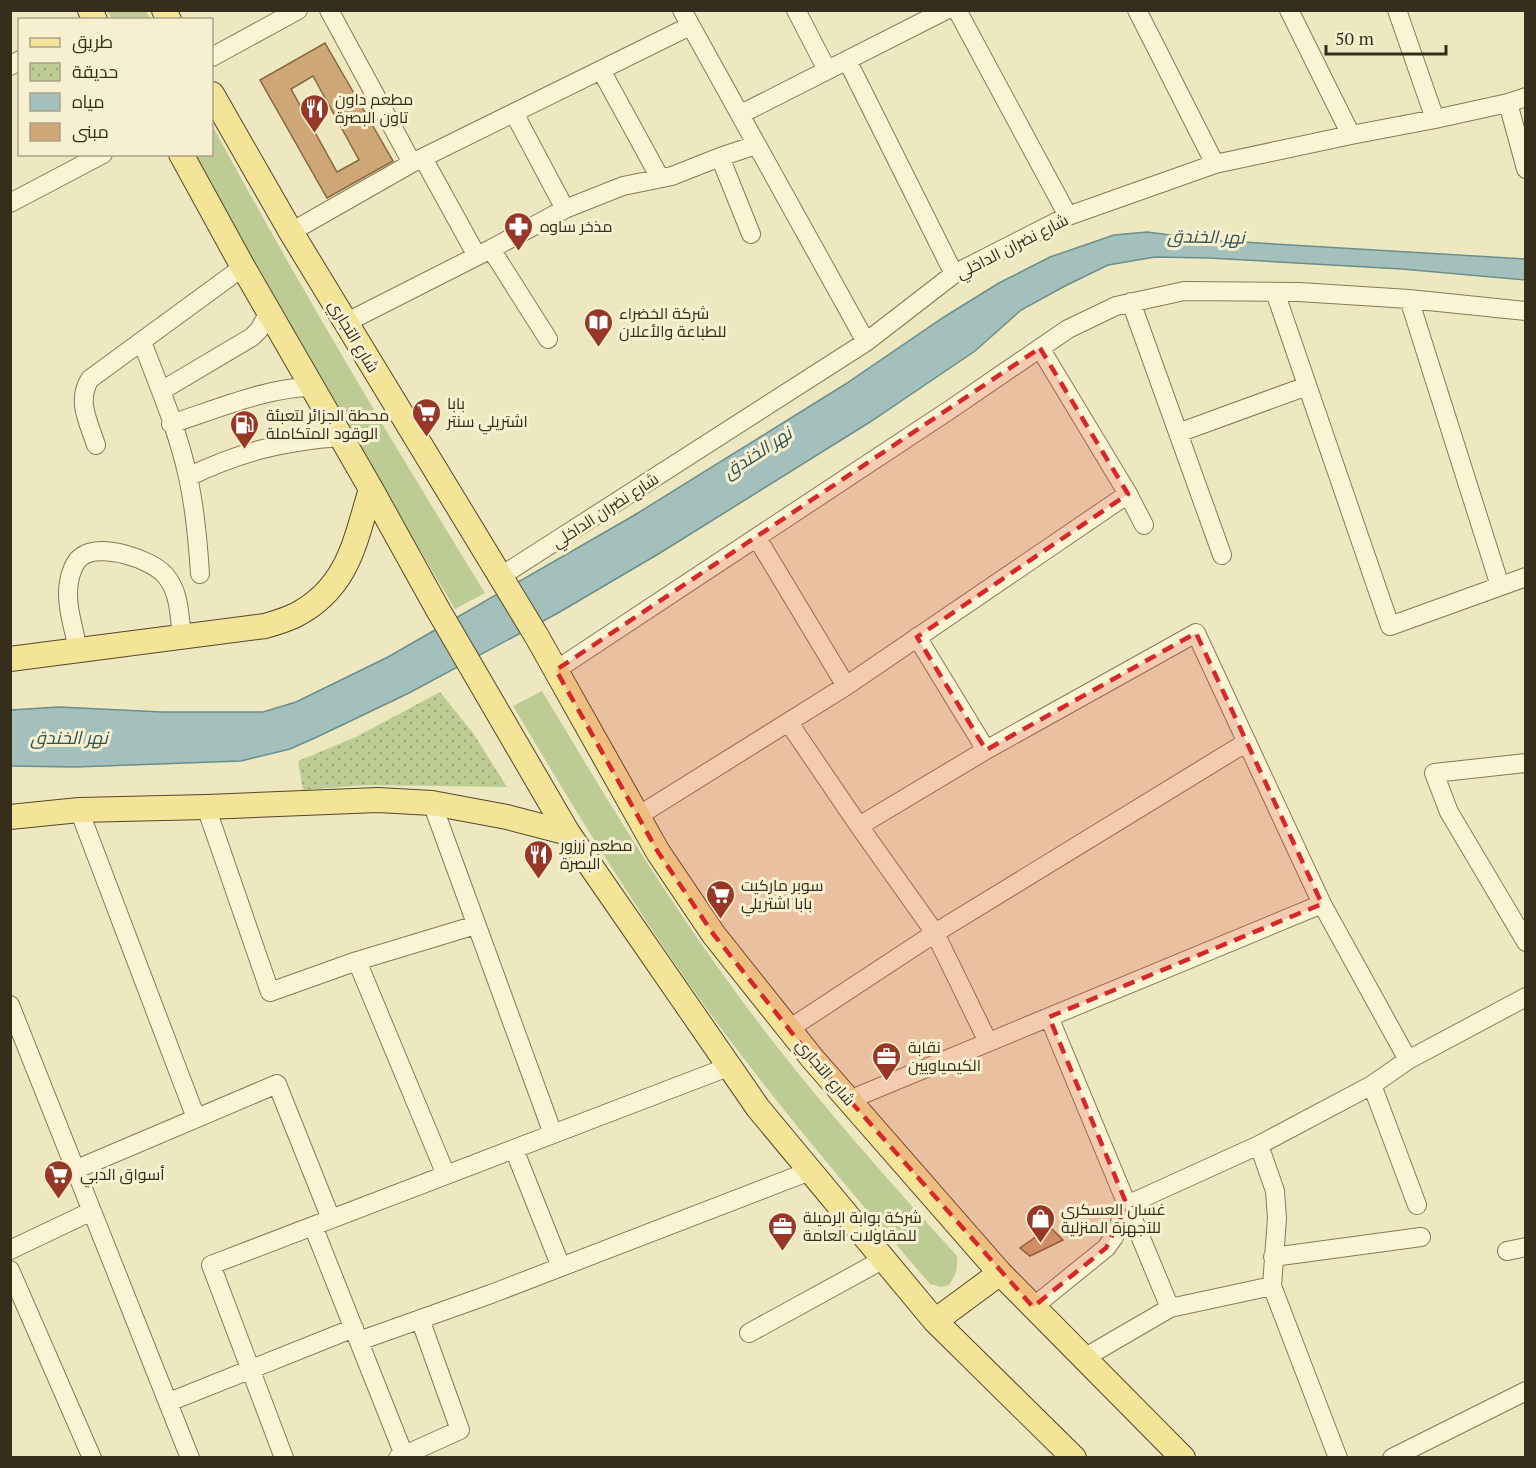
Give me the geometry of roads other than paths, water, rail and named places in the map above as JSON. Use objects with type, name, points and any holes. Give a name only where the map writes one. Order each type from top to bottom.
[{"type":"main road","name":"شارع التجاري","points":[[213,96],[345,323],[536,635],[658,852],[714,935],[849,1100],[1000,1273],[1183,1458]]},
{"type":"main road","points":[[182,156],[437,608],[568,833],[728,1067],[758,1108],[935,1321],[1074,1458]]},
{"type":"main road","points":[[10,659],[265,626],[296,615],[322,596],[340,577],[350,561],[371,489]]},
{"type":"main road","points":[[10,817],[79,810],[378,800],[432,803],[507,817],[568,833]]},
{"type":"main road","points":[[935,1321],[1000,1273]]},
{"type":"street","points":[[213,56],[298,10]]},
{"type":"street","points":[[329,10],[418,160],[548,339]]},
{"type":"street","points":[[795,10],[828,70]]},
{"type":"street","points":[[957,10],[1068,216]]},
{"type":"street","points":[[1137,10],[1215,164]]},
{"type":"street","points":[[1289,10],[1351,135]]},
{"type":"street","points":[[1397,10],[1435,119]]},
{"type":"street","points":[[741,114],[945,11]]},
{"type":"street","points":[[291,232],[418,160],[601,70],[686,18],[866,342]]},
{"type":"street","points":[[847,60],[954,274]]},
{"type":"street","points":[[601,70],[660,178]]},
{"type":"street","name":"شارع نضران الداخلي","points":[[501,576],[866,342],[954,274],[1068,216],[1215,164],[1435,119],[1526,97]]},
{"type":"street","points":[[1508,103],[1526,169]]},
{"type":"street","points":[[514,113],[565,209]]},
{"type":"street","points":[[345,323],[565,209],[623,186],[672,176],[756,145]]},
{"type":"street","points":[[10,203],[99,156]]},
{"type":"street","points":[[720,157],[751,234]]},
{"type":"street","points":[[96,445],[83,405],[86,386],[90,379],[243,267]]},
{"type":"street","points":[[556,670],[1068,329],[1116,306],[1184,291],[1275,292],[1409,299],[1526,311]]},
{"type":"street","points":[[1275,292],[1390,626],[1526,577]]},
{"type":"street","points":[[1409,299],[1500,586]]},
{"type":"street","points":[[1131,302],[1222,555]]},
{"type":"street","points":[[161,391],[252,337],[269,312]]},
{"type":"street","points":[[142,342],[161,391],[188,477],[200,574]]},
{"type":"street","points":[[1040,348],[1128,494],[1144,525]]},
{"type":"street","points":[[1178,433],[1307,386]]},
{"type":"street","points":[[171,424],[270,393],[312,387]]},
{"type":"street","points":[[188,477],[246,452],[308,439],[341,436]]},
{"type":"street","points":[[638,816],[846,686],[1128,494]]},
{"type":"street","points":[[757,538],[846,686]]},
{"type":"street","points":[[78,650],[68,599],[69,582],[73,568],[80,557],[93,552],[110,552],[133,557],[154,565],[165,575],[174,588],[182,636]]},
{"type":"street","points":[[859,826],[986,750],[1196,633],[1322,904],[1408,1060]]},
{"type":"street","points":[[917,637],[986,750]]},
{"type":"street","points":[[789,723],[935,933],[988,1042]]},
{"type":"street","points":[[789,1029],[935,933],[1247,742]]},
{"type":"street","points":[[1526,763],[1434,773],[1449,812],[1526,942]]},
{"type":"street","points":[[432,803],[553,1134]]},
{"type":"street","points":[[206,807],[270,992],[357,961],[476,925]]},
{"type":"street","points":[[79,810],[196,1118]]},
{"type":"street","points":[[849,1100],[1322,904]]},
{"type":"street","points":[[357,961],[446,1175]]},
{"type":"street","points":[[1033,1307],[1106,1248],[1114,1238],[1127,1205],[1259,1145],[1372,1085],[1408,1060],[1526,997]]},
{"type":"street","points":[[10,1005],[190,1458]]},
{"type":"street","points":[[1049,1017],[1170,1308]]},
{"type":"street","points":[[284,1458],[212,1265],[728,1067]]},
{"type":"street","points":[[77,1169],[277,1084],[331,1219]]},
{"type":"street","points":[[1372,1085],[1417,1205]]},
{"type":"street","points":[[1259,1145],[1275,1191],[1277,1218],[1272,1286],[1338,1458]]},
{"type":"street","points":[[514,1149],[561,1267]]},
{"type":"street","points":[[169,1402],[250,1368],[356,1334],[420,1319],[810,1171]]},
{"type":"street","points":[[10,1250],[92,1211]]},
{"type":"street","points":[[313,1226],[401,1456],[460,1430],[420,1319]]},
{"type":"street","points":[[1273,1257],[1421,1237]]},
{"type":"street","points":[[1507,1251],[1526,1248]]},
{"type":"street","points":[[748,1333],[884,1259]]},
{"type":"street","points":[[10,1270],[92,1458]]},
{"type":"street","points":[[1084,1358],[1170,1308],[1272,1286]]},
{"type":"street","points":[[1392,1458],[1526,1391]]},
{"type":"water","name":"نهر الخندق","points":[[1147,232],[1209,240],[1525,259],[1525,280],[1402,269],[1209,258],[1155,257],[1108,265],[1021,310],[975,351],[870,422],[660,553],[558,613],[409,693],[317,737],[290,749],[241,761],[75,767],[11,766],[11,710],[59,707],[162,712],[263,712],[296,702],[388,657],[633,516],[844,385],[944,317],[999,283],[1050,257],[1114,235]]},
{"type":"place","name":"مطعم داون تاون البصرة","points":[[314,134]]},
{"type":"place","name":"مذخر ساوه","points":[[519,252]]},
{"type":"place","name":"شركة الخضراء للطباعة والأعلان","points":[[598,348]]},
{"type":"place","name":"بابا اشتريلي سنتر","points":[[426,438]]},
{"type":"place","name":"محطة الجزائر لتعبئة الوقود المتكاملة","points":[[245,450]]},
{"type":"place","name":"مطعم زرزور البصرة","points":[[539,880]]},
{"type":"place","name":"سوبر ماركيت بابا اشتريلي","points":[[720,920]]},
{"type":"place","name":"نقابة الكيمياويين","points":[[887,1082]]},
{"type":"place","name":"أسواق الدبي","points":[[59,1200]]},
{"type":"place","name":"غسان العسكري للآجهزة المنزلية","points":[[1040,1244]]},
{"type":"place","name":"شركة بوابة الرميلة للمقاولات العامة","points":[[782,1252]]}]
